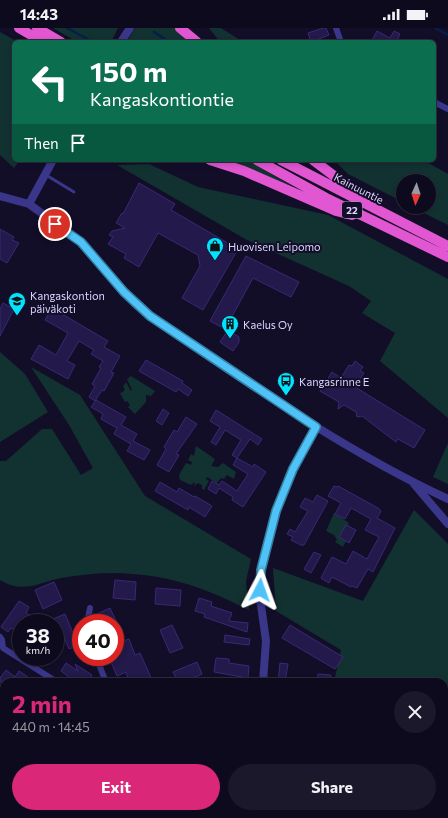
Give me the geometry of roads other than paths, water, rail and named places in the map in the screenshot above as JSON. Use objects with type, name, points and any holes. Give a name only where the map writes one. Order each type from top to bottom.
[{"type":"highway","points":[[19,28],[40,40]]},
{"type":"highway","points":[[37,28],[58,40]]},
{"type":"highway","points":[[180,28],[195,40]]},
{"type":"highway","points":[[216,162],[244,171],[336,210],[383,219]]},
{"type":"highway","name":"Kainuuntie","points":[[261,162],[326,198],[383,219],[448,246]]},
{"type":"highway","name":"Kainuuntie","points":[[284,162],[448,256]]},
{"type":"highway","points":[[315,162],[383,219]]},
{"type":"street","points":[[122,39],[126,28]]},
{"type":"street","points":[[122,39],[130,28]]},
{"type":"street","points":[[336,28],[340,40]]},
{"type":"street","points":[[436,103],[448,109]]},
{"type":"street","points":[[29,204],[52,162]]},
{"type":"street","points":[[0,196],[29,204],[81,242],[124,292],[150,316],[316,427],[412,482],[448,498]]},
{"type":"street","points":[[263,678],[266,640],[260,598],[261,570],[276,511],[293,469],[316,427]]},
{"type":"street","points":[[412,482],[448,524]]},
{"type":"street","points":[[89,614],[90,608]]},
{"type":"street","points":[[0,637],[2,640],[2,651],[50,678]]},
{"type":"street","points":[[100,666],[104,678]]},
{"type":"lane","points":[[45,174],[74,192]]},
{"type":"waterway","points":[[67,28],[89,40]]},
{"type":"waterway","points":[[435,28],[448,35]]},
{"type":"waterway","points":[[154,32],[166,40]]},
{"type":"place","name":"Huovisen Leipomo","points":[[215,261]]},
{"type":"place","name":"Kangaskontion päiväkoti","points":[[17,316]]},
{"type":"place","name":"Kaelus Oy","points":[[230,339]]},
{"type":"place","name":"Kangasrinne E","points":[[286,396]]}]
